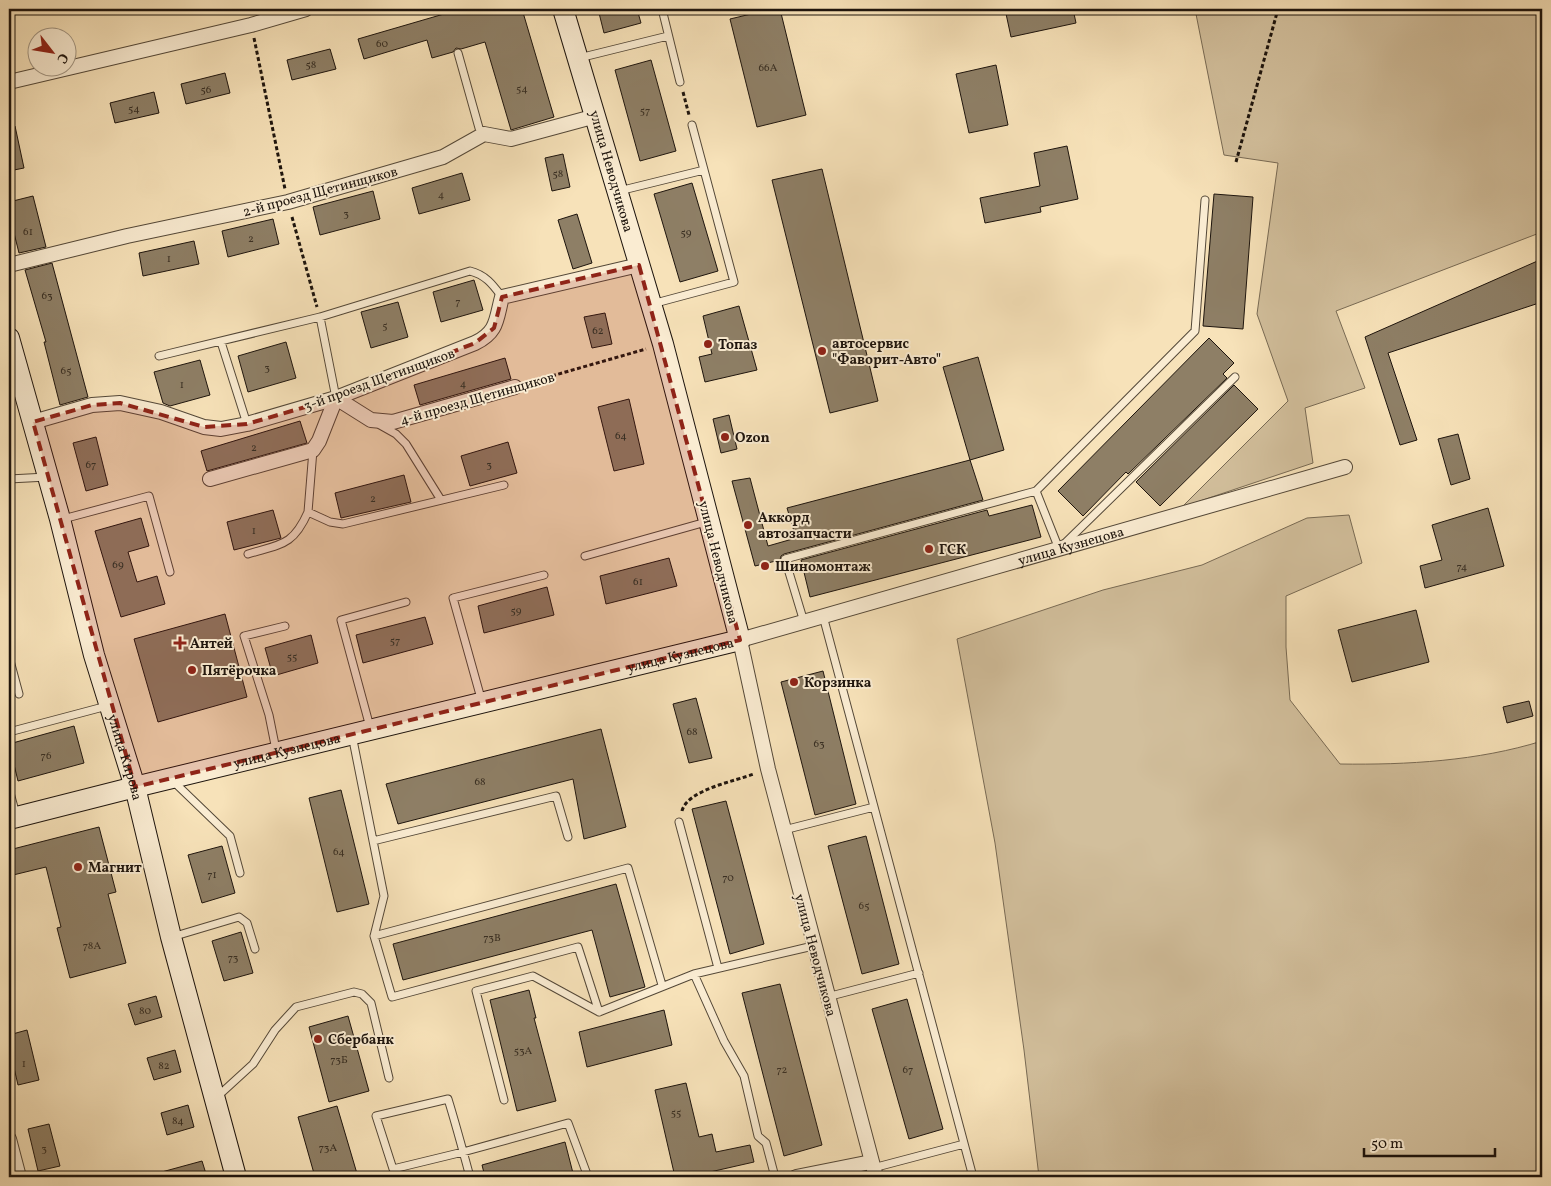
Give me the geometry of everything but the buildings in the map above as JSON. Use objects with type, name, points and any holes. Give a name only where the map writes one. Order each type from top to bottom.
[{"type":"main road","name":"улица Неводчикова","points":[[563,9],[652,304],[740,640]]},
{"type":"main road","name":"улица Кирова","points":[[9,338],[60,519],[94,655],[135,787],[171,937],[236,1177]]},
{"type":"main road","name":"улица Кузнецова","points":[[13,818],[740,640]]},
{"type":"street","points":[[9,82],[251,25],[306,9]]},
{"type":"street","points":[[484,134],[510,138],[596,116]]},
{"type":"street","name":"2-й проезд Щетинщиков","points":[[9,265],[127,236],[288,202],[442,157],[484,134]]},
{"type":"street","points":[[502,297],[639,265]]},
{"type":"street","name":"3-й проезд Щетинщиков","points":[[33,422],[92,405],[120,403],[161,412],[204,427],[221,428],[247,424],[336,398],[485,338],[494,328],[502,297]]},
{"type":"street","name":"4-й проезд Щетинщиков","points":[[336,398],[371,420],[392,422],[515,387]]},
{"type":"street","points":[[210,479],[313,450],[336,398]]},
{"type":"street","name":"улица Кузнецова","points":[[740,640],[1345,467]]},
{"type":"street","name":"улица Неводчикова","points":[[740,640],[768,769],[873,1169]]},
{"type":"street","points":[[9,1139],[19,1177]]},
{"type":"street","points":[[796,1177],[873,1169]]},
{"type":"lane","points":[[662,9],[680,82]]},
{"type":"lane","points":[[578,58],[668,36]]},
{"type":"lane","points":[[458,54],[479,128],[484,134]]},
{"type":"lane","points":[[652,304],[734,282],[692,125]]},
{"type":"lane","points":[[618,191],[704,170]]},
{"type":"lane","points":[[804,622],[785,559],[1036,491],[1195,331],[1205,200]]},
{"type":"lane","points":[[159,356],[320,317],[470,272],[480,274],[490,281],[502,297]]},
{"type":"lane","points":[[320,317],[336,398]]},
{"type":"lane","points":[[221,342],[247,424]]},
{"type":"lane","points":[[1036,491],[1059,549],[1235,377]]},
{"type":"lane","points":[[371,420],[396,434],[406,444],[441,500]]},
{"type":"lane","points":[[248,554],[289,541],[301,528],[308,512],[313,450]]},
{"type":"lane","points":[[9,479],[48,478]]},
{"type":"lane","points":[[308,512],[330,522],[343,524],[504,485]]},
{"type":"lane","points":[[60,519],[149,496],[170,572]]},
{"type":"lane","points":[[585,556],[709,521]]},
{"type":"lane","points":[[482,702],[453,598],[544,575]]},
{"type":"lane","points":[[371,730],[342,620],[406,602]]},
{"type":"lane","points":[[823,616],[973,1177]]},
{"type":"lane","points":[[277,753],[269,715],[244,636],[284,626]]},
{"type":"lane","points":[[9,656],[19,694]]},
{"type":"lane","points":[[9,732],[110,705]]},
{"type":"lane","points":[[352,734],[384,896],[374,936],[392,997],[578,947],[599,1012]]},
{"type":"lane","points":[[171,778],[230,836],[240,873]]},
{"type":"lane","points":[[9,789],[13,818]]},
{"type":"lane","points":[[373,841],[556,796],[568,836]]},
{"type":"lane","points":[[784,830],[874,807]]},
{"type":"lane","points":[[679,822],[718,968]]},
{"type":"lane","points":[[374,936],[628,868],[662,985]]},
{"type":"lane","points":[[171,937],[239,918],[247,922],[255,950]]},
{"type":"lane","points":[[599,1012],[662,985],[694,974],[813,946]]},
{"type":"lane","points":[[827,997],[918,973]]},
{"type":"lane","points":[[694,974],[724,1041],[744,1076],[758,1136],[766,1142],[774,1177]]},
{"type":"lane","points":[[504,1100],[476,991],[533,976],[599,1012]]},
{"type":"lane","points":[[216,1098],[253,1064],[275,1030],[296,1007],[354,992],[362,994],[371,1003],[389,1078]]},
{"type":"lane","points":[[470,1177],[463,1152],[448,1100],[376,1116],[393,1169],[463,1152],[568,1123],[588,1177]]},
{"type":"lane","points":[[873,1169],[964,1144]]},
{"type":"path","points":[[1236,162],[1278,9]]},
{"type":"path","points":[[251,25],[288,202],[320,317]]},
{"type":"path","points":[[680,82],[692,125]]},
{"type":"path","name":"4-й проезд Щетинщиков","points":[[515,387],[663,344]]},
{"type":"path","points":[[679,822],[683,807],[696,794],[768,769]]},
{"type":"highlighted area","points":[[639,265],[740,640],[135,787],[33,422],[92,405],[120,403],[204,427],[247,424],[336,398],[475,343],[494,328],[502,297]]},
{"type":"shaded area","points":[[1195,9],[1542,9],[1542,232],[1336,311],[1365,388],[1305,408],[1313,463],[1182,507],[1288,401],[1257,314],[1278,163],[1224,155]]},
{"type":"shaded area","points":[[1349,515],[1362,563],[1286,596],[1286,647],[1290,700],[1340,764],[1391,764],[1442,760],[1493,753],[1542,741],[1542,1177],[1039,1177],[1024,1050],[995,843],[957,639],[1103,590],[1202,565],[1307,518]]},
{"type":"place","name":"Топаз","points":[[708,344]]},
{"type":"place","name":"автосервис \"Фаворит-Авто\"","points":[[822,351]]},
{"type":"place","name":"Ozon","points":[[725,437]]},
{"type":"place","name":"Аккорд автозапчасти","points":[[748,525]]},
{"type":"place","name":"ГСК","points":[[929,549]]},
{"type":"place","name":"Шиномонтаж","points":[[765,566]]},
{"type":"place","name":"Антей","points":[[180,643]]},
{"type":"place","name":"Пятёрочка","points":[[192,670]]},
{"type":"place","name":"Корзинка","points":[[794,682]]},
{"type":"place","name":"Магнит","points":[[78,867]]},
{"type":"place","name":"Сбербанк","points":[[318,1039]]}]
